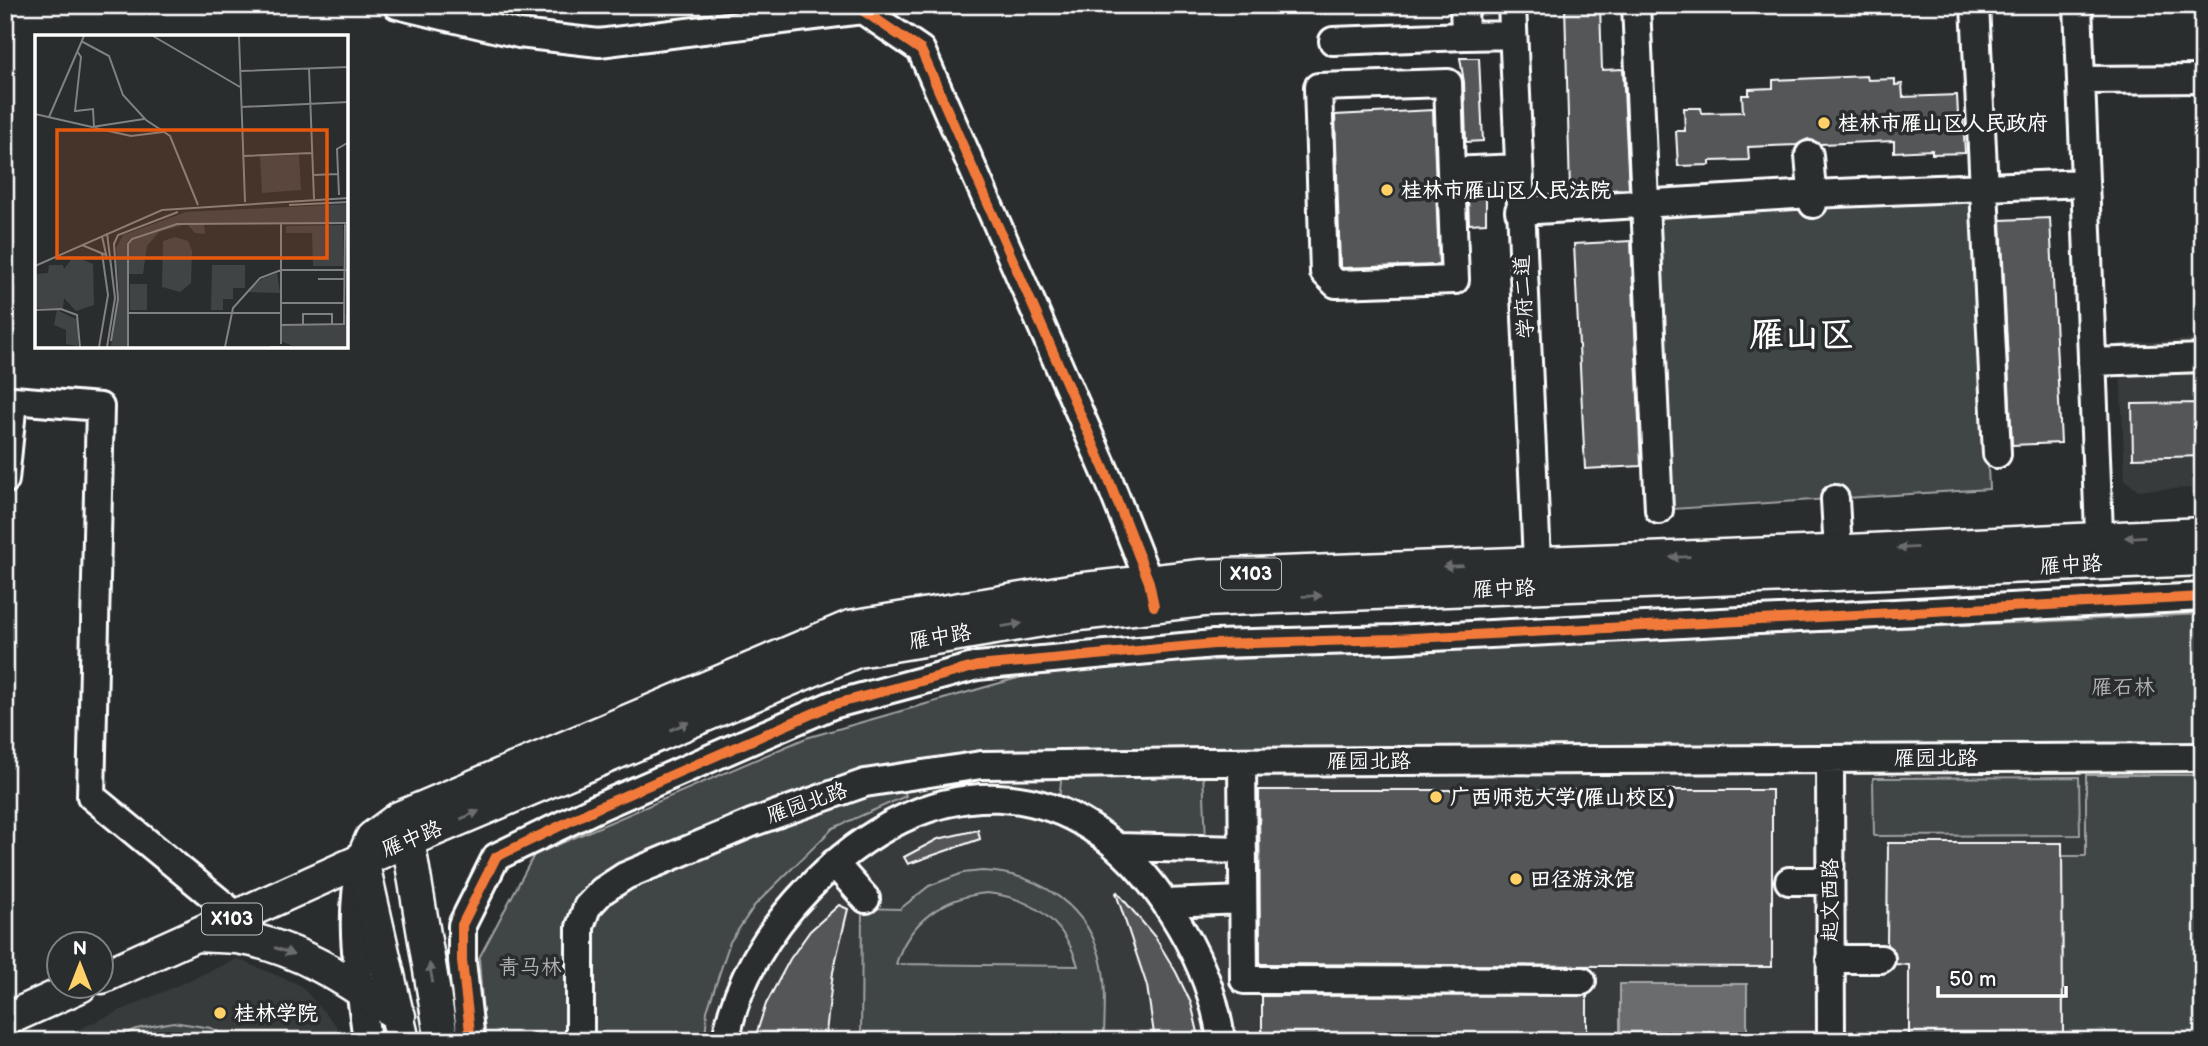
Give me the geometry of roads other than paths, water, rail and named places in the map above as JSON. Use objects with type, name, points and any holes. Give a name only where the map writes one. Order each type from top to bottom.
[{"type":"main road","name":"雁中路","points":[[362,860],[858,651],[1079,614],[1151,594],[1201,576],[1537,575],[1838,563],[2099,551],[2203,534]]},
{"type":"main road","name":"雁中路","points":[[2099,551],[2203,559]]},
{"type":"main road","name":"雁中路","points":[[362,860],[372,838],[399,818],[850,627],[1076,590],[1151,594]]},
{"type":"main road","points":[[408,840],[442,1041]]},
{"type":"main road","name":"X103","points":[[116,971],[362,860]]},
{"type":"main road","points":[[362,860],[401,1028]]},
{"type":"main road","points":[[194,935],[236,937],[291,952],[331,971],[361,990],[401,1028]]},
{"type":"main road","points":[[5,1020],[49,1000]]},
{"type":"street","points":[[397,5],[519,34],[599,43],[859,8],[921,50],[1108,478],[1151,594]]},
{"type":"street","points":[[1465,5],[1465,36]]},
{"type":"street","name":"学府二道","points":[[1512,5],[1537,575]]},
{"type":"street","points":[[1636,5],[1659,510]]},
{"type":"street","points":[[1975,5],[1997,454]]},
{"type":"street","points":[[2078,5],[2099,551]]},
{"type":"street","points":[[1332,41],[1513,35]]},
{"type":"street","points":[[2082,79],[2203,79]]},
{"type":"street","points":[[1448,83],[1451,171],[1455,280],[1336,284],[1324,272],[1318,87],[1448,83]]},
{"type":"street","points":[[1809,155],[1813,199]]},
{"type":"street","points":[[1451,171],[1518,168]]},
{"type":"street","points":[[1519,211],[1813,199],[2085,183]]},
{"type":"street","points":[[2092,362],[2203,358]]},
{"type":"street","points":[[5,480],[13,400],[100,407],[91,796],[237,916]]},
{"type":"street","points":[[1835,499],[1838,563]]},
{"type":"street","points":[[471,1041],[462,925],[496,857],[614,801],[832,705],[977,666],[1214,644],[1394,639],[2203,597]]},
{"type":"street","name":"雁园北路","points":[[580,1041],[580,927],[587,907],[611,885],[754,822],[865,783],[981,765],[1242,761],[2203,757]]},
{"type":"street","name":"起文西路","points":[[1830,759],[1831,1041]]},
{"type":"street","points":[[1242,761],[1244,980],[1582,981]]},
{"type":"street","points":[[981,765],[981,797]]},
{"type":"street","points":[[726,1041],[742,986],[769,937],[784,915],[834,863],[863,840],[904,816],[932,806],[981,797],[1035,802],[1057,810],[1081,821],[1125,853],[1158,890],[1186,935],[1206,982],[1221,1041]]},
{"type":"street","points":[[1117,848],[1243,850]]},
{"type":"street","points":[[362,860],[354,902],[354,930],[367,1041]]},
{"type":"street","points":[[834,863],[866,899]]},
{"type":"street","points":[[1789,881],[1830,881]]},
{"type":"street","points":[[1166,902],[1243,900]]},
{"type":"street","points":[[1830,959],[1881,959]]},
{"type":"place","name":"桂林市雁山区人民政府","points":[[1824,123]]},
{"type":"place","name":"桂林市雁山区人民法院","points":[[1387,190]]},
{"type":"place","name":"广西师范大学(雁山校区)","points":[[1436,797]]},
{"type":"place","name":"田径游泳馆","points":[[1516,879]]},
{"type":"place","name":"桂林学院","points":[[220,1013]]},
{"type":"district","name":"雁山区","points":[[1802,335]]},
{"type":"park label","name":"雁石林","points":[[2123,687]]},
{"type":"park label","name":"青马林","points":[[530,967]]}]
